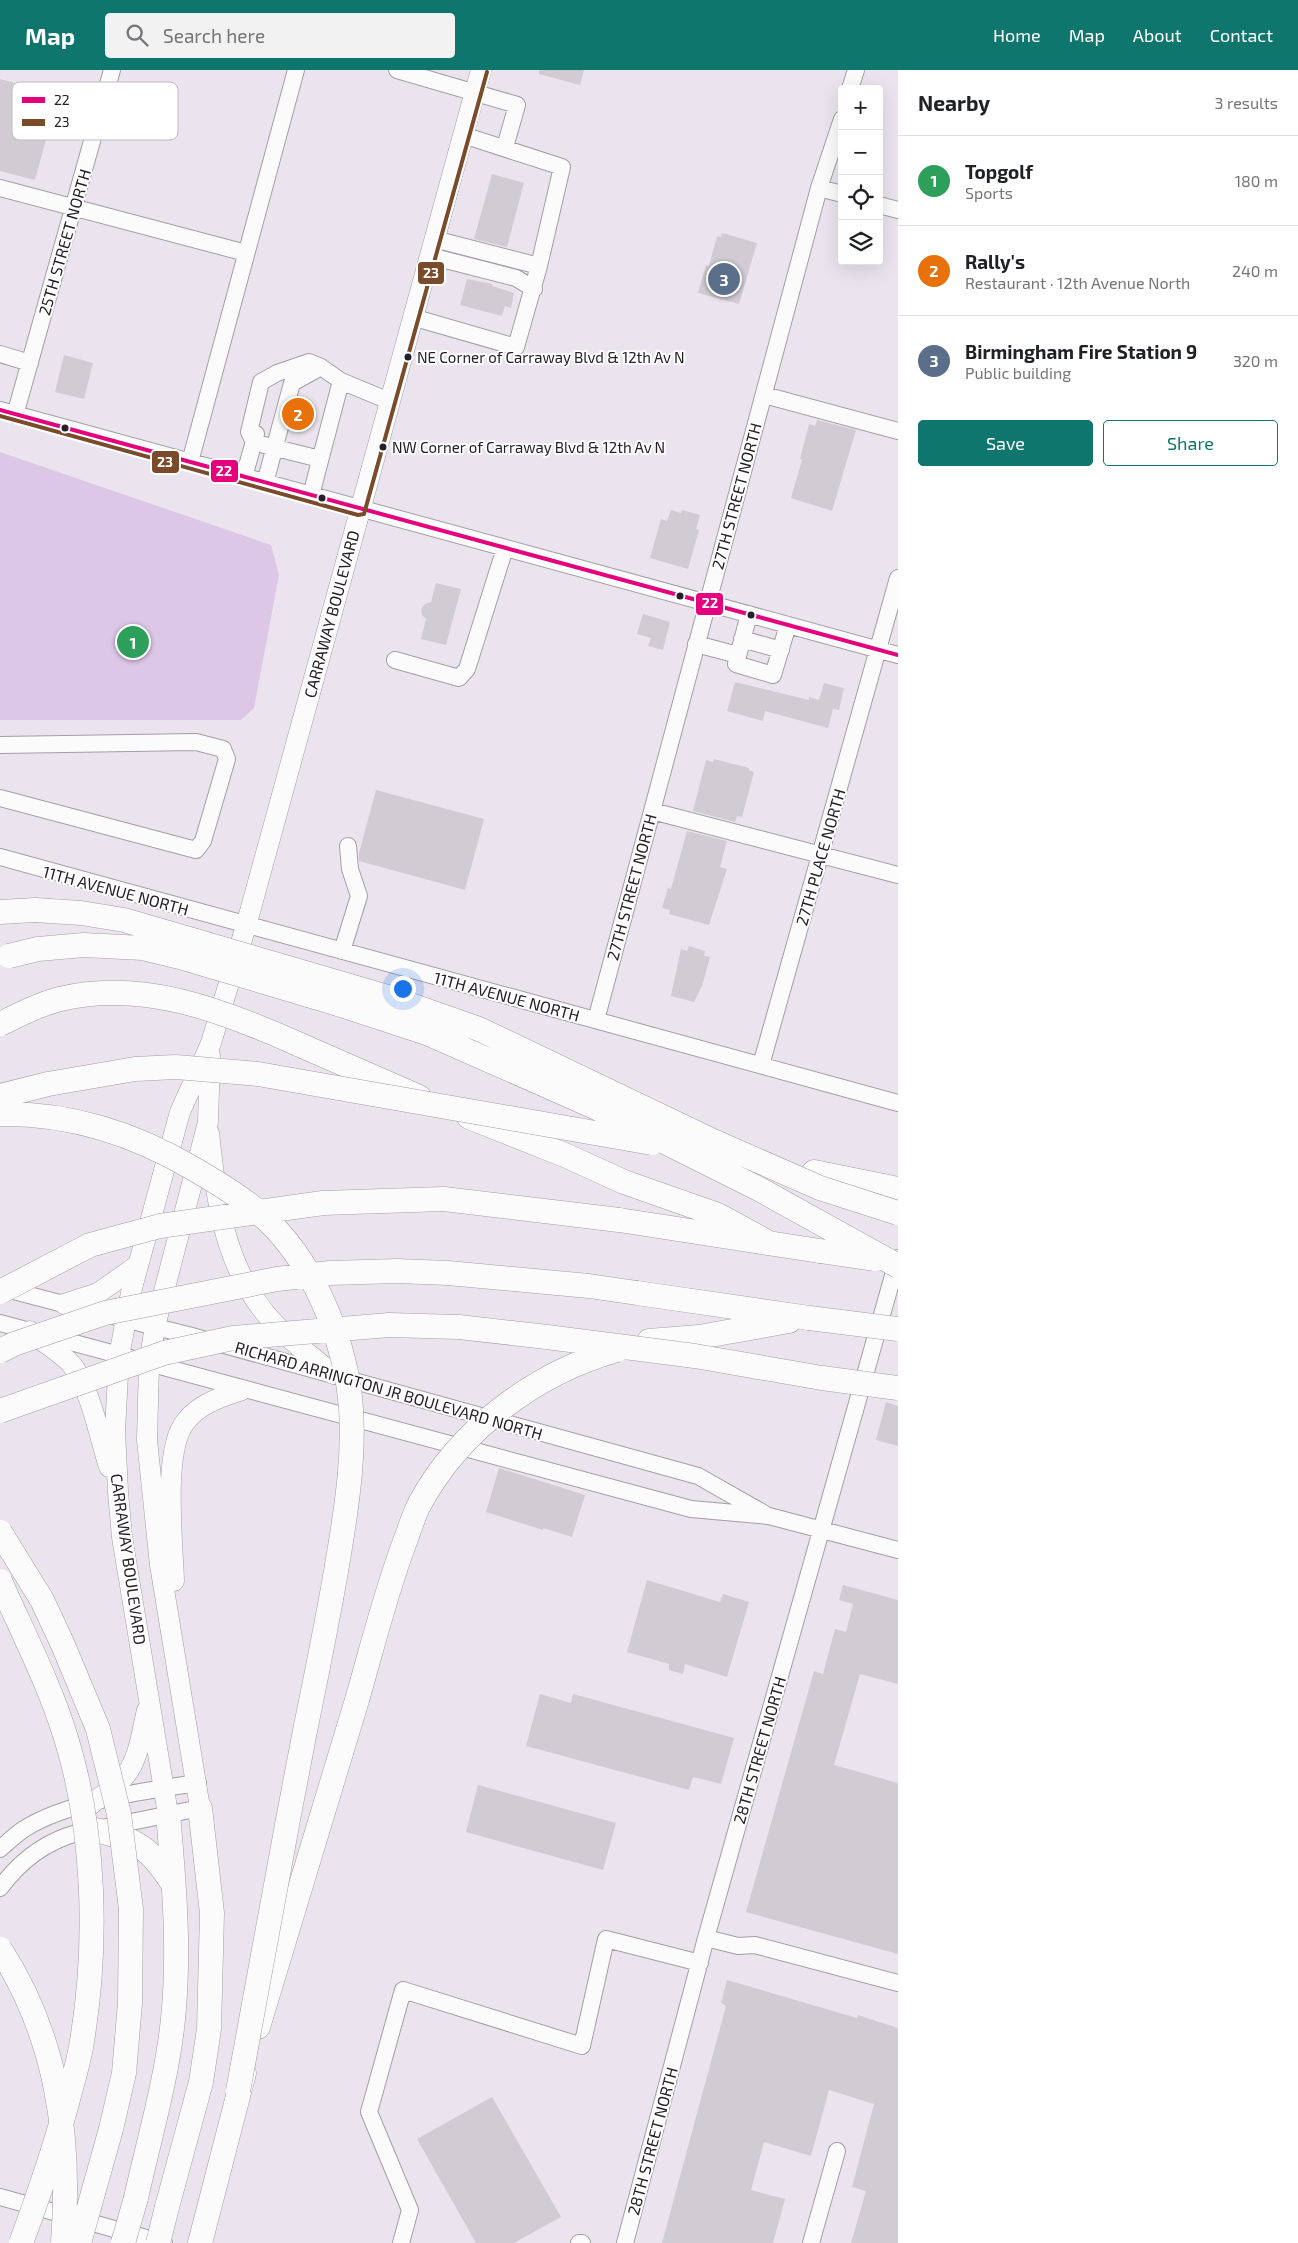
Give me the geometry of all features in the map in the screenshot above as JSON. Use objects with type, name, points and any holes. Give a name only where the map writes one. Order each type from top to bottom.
[{"type":"highway","points":[[0,912],[35,910],[81,912],[124,920],[391,998],[479,1029],[713,1141],[820,1188],[898,1213]]},
{"type":"highway","points":[[4,958],[38,949],[84,946],[143,948],[180,957],[335,1003],[427,1033],[597,1108],[759,1189],[898,1264]]},
{"type":"highway","points":[[0,1024],[60,999],[99,994],[138,994],[173,998],[208,1007],[253,1024],[389,1084],[568,1156],[624,1182],[718,1215],[769,1243]]},
{"type":"highway","points":[[0,1096],[48,1084],[134,1069],[176,1067],[258,1074],[588,1133],[716,1153],[898,1189]]},
{"type":"highway","points":[[0,1114],[54,1117],[102,1128],[144,1144],[183,1163],[250,1204],[275,1227],[298,1255],[316,1287],[331,1324],[344,1367],[351,1407],[352,1444],[348,1496],[336,1570],[238,2090]]},
{"type":"highway","points":[[0,1292],[90,1245],[160,1226],[323,1203],[444,1199],[619,1220],[898,1264]]},
{"type":"highway","points":[[0,1351],[14,1344],[105,1313],[277,1279],[330,1273],[397,1271],[448,1273],[590,1286],[898,1329]]},
{"type":"highway","points":[[200,2243],[238,2090],[330,1793],[397,1564],[418,1506],[445,1464],[486,1421],[534,1386],[586,1359],[650,1341],[699,1337],[809,1318]]},
{"type":"highway","points":[[0,1410],[164,1353],[233,1338],[389,1325],[459,1327],[547,1337],[695,1356],[822,1378],[898,1388]]},
{"type":"highway","points":[[0,1532],[42,1600],[64,1645],[98,1729],[119,1814],[132,1909],[130,2003],[124,2072],[111,2129],[79,2243]]},
{"type":"highway","points":[[0,1581],[40,1666],[66,1739],[86,1827],[92,1901],[89,1986],[82,2042],[51,2159],[21,2243]]},
{"type":"highway","points":[[158,2243],[201,2082],[209,2029],[212,1913],[200,1808]]},
{"type":"highway","points":[[123,2243],[136,2198],[166,2068],[173,2019],[177,1955],[175,1888],[168,1814]]},
{"type":"highway","points":[[95,1830],[117,1835],[140,1845],[160,1863],[175,1888]]},
{"type":"highway","points":[[0,1949],[31,2006],[40,2027],[56,2084],[64,2142],[66,2198],[63,2243]]},
{"type":"main road","name":"CARRAWAY BOULEVARD","points":[[168,1814],[122,1537],[115,1431],[119,1356],[138,1265],[180,1112],[211,1043],[246,926],[481,70]]},
{"type":"main road","name":"CARRAWAY BOULEVARD","points":[[200,1808],[198,1783],[160,1565],[147,1440],[149,1364],[155,1326],[208,1122],[211,1043]]},
{"type":"main road","points":[[208,1122],[219,1213],[242,1279],[264,1312],[278,1328],[332,1374]]},
{"type":"main road","points":[[64,1304],[98,1293],[138,1265]]},
{"type":"main road","points":[[30,1331],[57,1352],[76,1372],[86,1392],[118,1492]]},
{"type":"main road","points":[[175,1650],[171,1472],[174,1446],[178,1432],[193,1414],[214,1400],[242,1390]]},
{"type":"main road","points":[[90,1805],[118,1783],[135,1760],[149,1700]]},
{"type":"street","points":[[190,462],[296,70]]},
{"type":"street","points":[[397,70],[475,91],[517,105],[504,147]]},
{"type":"street","points":[[851,85],[856,70]]},
{"type":"street","name":"27TH STREET NORTH","points":[[596,1020],[819,188],[838,130]]},
{"type":"street","points":[[412,317],[516,347],[534,289],[562,167],[463,135]]},
{"type":"street","name":"25TH STREET NORTH","points":[[8,413],[30,363],[93,140]]},
{"type":"street","points":[[0,188],[246,253]]},
{"type":"street","points":[[819,188],[838,193]]},
{"type":"street","points":[[883,206],[898,210]]},
{"type":"street","points":[[432,247],[539,266]]},
{"type":"street","points":[[432,247],[463,263],[516,278],[534,289]]},
{"type":"street","points":[[463,263],[475,274],[514,286],[519,291],[525,313]]},
{"type":"street","points":[[0,354],[30,363]]},
{"type":"street","points":[[244,477],[267,388],[277,373],[309,362],[322,367],[341,381],[389,402]]},
{"type":"street","points":[[265,483],[292,383],[322,367]]},
{"type":"street","points":[[311,495],[341,381]]},
{"type":"street","points":[[764,395],[898,431]]},
{"type":"street","points":[[8,413],[898,655]]},
{"type":"street","points":[[254,442],[320,459]]},
{"type":"street","points":[[395,660],[459,678],[463,676],[470,661],[505,548]]},
{"type":"street","name":"27TH PLACE NORTH","points":[[761,1065],[898,578]]},
{"type":"street","points":[[749,614],[736,664],[773,675],[788,625]]},
{"type":"street","points":[[696,644],[781,650]]},
{"type":"street","points":[[0,745],[196,742],[223,749],[227,759],[203,841],[196,850],[0,798]]},
{"type":"street","points":[[652,811],[898,875]]},
{"type":"street","points":[[342,951],[359,896],[350,869],[348,846]]},
{"type":"street","name":"11TH AVENUE NORTH","points":[[0,857],[246,926],[898,1103]]},
{"type":"street","name":"28TH STREET NORTH","points":[[625,2243],[706,1938],[898,1258]]},
{"type":"street","name":"RICHARD ARRINGTON JR BOULEVARD NORTH","points":[[0,1288],[155,1326],[698,1476],[770,1516]]},
{"type":"street","name":"RICHARD ARRINGTON JR BOULEVARD NORTH","points":[[0,1323],[242,1390],[690,1509],[770,1516],[898,1550]]},
{"type":"street","points":[[0,1849],[23,1829],[40,1821],[90,1805],[163,1788],[198,1783]]},
{"type":"street","points":[[0,1888],[17,1867],[36,1851],[58,1839],[200,1808]]},
{"type":"street","points":[[706,1938],[738,1946],[756,1945],[898,1983]]},
{"type":"street","points":[[401,2243],[410,2210],[369,2112],[403,1990],[582,2046],[606,1939],[700,1963]]},
{"type":"street","points":[[811,2243],[837,2151]]},
{"type":"street","points":[[0,2197],[164,2243]]},
{"type":"shaded area","points":[[0,452],[271,545],[279,575],[254,708],[241,720],[0,720]]},
{"type":"building","points":[[539,70],[584,70],[580,85],[539,74]]},
{"type":"building","points":[[0,79],[12,82],[12,140],[46,140],[35,180],[0,171]]},
{"type":"building","points":[[492,174],[524,183],[507,247],[474,239]]},
{"type":"building","points":[[722,233],[757,243],[739,304],[698,293],[706,265],[709,266],[717,236],[721,237]]},
{"type":"building","points":[[467,279],[492,284],[492,286],[514,293],[511,308],[505,306],[502,316],[460,305]]},
{"type":"building","points":[[64,355],[93,363],[84,399],[55,392]]},
{"type":"building","points":[[817,420],[856,430],[832,511],[791,498],[802,460],[800,459],[809,424],[815,426]]},
{"type":"building","points":[[671,510],[681,513],[682,510],[700,515],[696,529],[699,530],[688,569],[650,558],[661,519],[667,521]]},
{"type":"building","points":[[436,583],[461,589],[446,645],[421,639],[426,619],[422,615],[421,609],[425,604],[431,602]]},
{"type":"building","points":[[643,614],[670,622],[663,650],[648,646],[651,638],[637,634]]},
{"type":"building","points":[[735,682],[809,700],[809,697],[819,700],[824,683],[844,688],[839,710],[833,709],[828,728],[765,711],[763,721],[727,711]]},
{"type":"building","points":[[714,759],[749,768],[749,770],[754,772],[742,817],[737,816],[735,822],[693,811],[706,760],[713,762]]},
{"type":"building","points":[[376,790],[484,819],[465,890],[359,861],[359,853]]},
{"type":"building","points":[[687,831],[727,841],[720,867],[727,869],[709,925],[669,914],[670,910],[662,908],[668,888],[671,889]]},
{"type":"building","points":[[689,946],[705,951],[704,956],[710,957],[702,986],[694,1002],[671,996],[681,949],[687,951]]},
{"type":"building","points":[[886,1402],[898,1406],[898,1446],[876,1440]]},
{"type":"building","points":[[499,1468],[585,1495],[572,1537],[486,1512]]},
{"type":"building","points":[[647,1580],[720,1602],[723,1594],[749,1602],[727,1677],[685,1664],[683,1674],[669,1670],[669,1664],[627,1652]]},
{"type":"building","points":[[843,1585],[898,1600],[898,1684],[860,1674],[834,1765],[898,1783],[898,1954],[746,1912],[814,1671],[823,1674],[835,1629],[846,1632],[853,1604],[839,1600]]},
{"type":"building","points":[[540,1694],[571,1703],[573,1694],[734,1738],[721,1784],[693,1777],[689,1790],[526,1746]]},
{"type":"building","points":[[478,1785],[616,1823],[603,1870],[466,1832]]},
{"type":"building","points":[[727,1980],[857,2018],[858,2015],[898,2028],[898,2243],[851,2243],[866,2191],[852,2187],[874,2104],[829,2090],[811,2156],[764,2142],[751,2190],[785,2199],[773,2243],[662,2243],[726,2006],[721,2003]]},
{"type":"building","points":[[492,2097],[561,2217],[514,2243],[476,2243],[417,2139]]},
{"type":"transit line","name":"23","points":[[0,416],[358,515],[364,514],[487,72]]},
{"type":"transit line","name":"22","points":[[0,410],[898,655]]},
{"type":"place","name":"Birmingham Fire Station 9","points":[[724,279]]},
{"type":"place","name":"NE Corner of Carraway Blvd & 12th Av N","points":[[408,357]]},
{"type":"place","name":"Rally's","points":[[298,414]]},
{"type":"place","name":"NW Corner of Carraway Blvd & 12th Av N","points":[[383,447]]},
{"type":"place","name":"Topgolf","points":[[133,642]]}]
